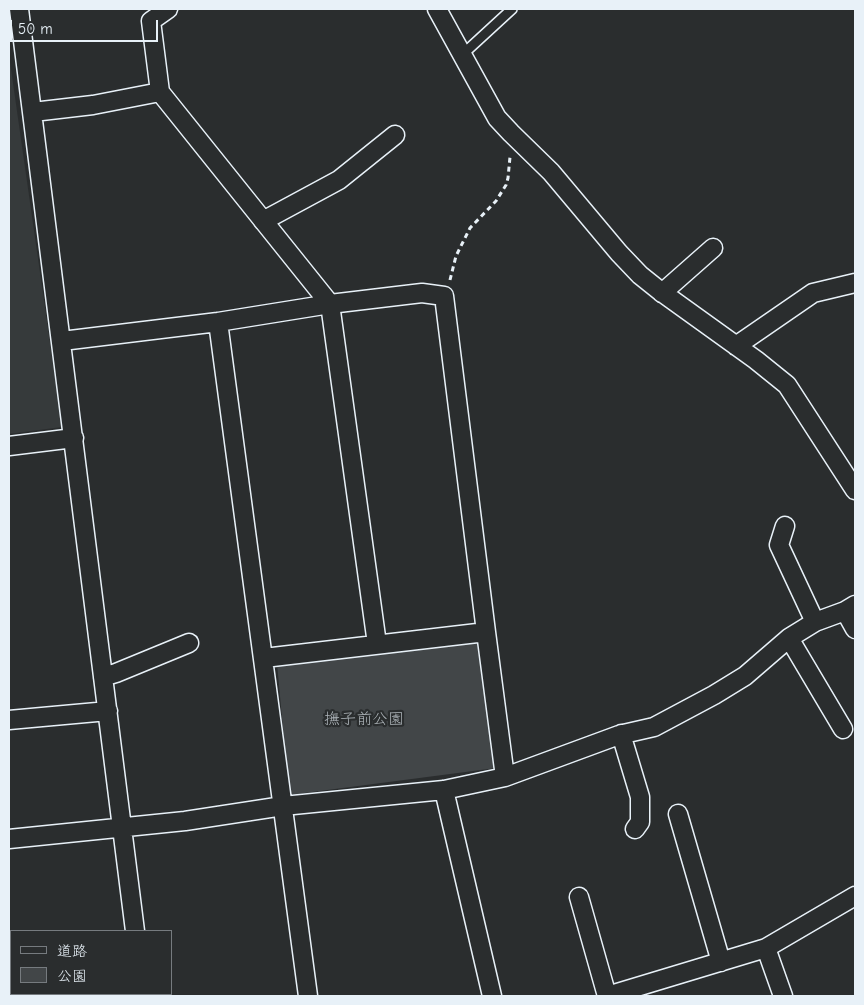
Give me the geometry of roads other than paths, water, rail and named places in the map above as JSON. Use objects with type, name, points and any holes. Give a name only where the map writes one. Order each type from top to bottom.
[{"type":"street","points":[[19,9],[135,930]]},
{"type":"street","points":[[168,9],[151,21],[160,92],[330,304],[376,644]]},
{"type":"street","points":[[436,9],[497,118],[551,172],[619,253],[640,275],[786,385],[855,490]]},
{"type":"street","points":[[33,112],[93,105],[160,92]]},
{"type":"street","points":[[263,221],[339,180],[395,135]]},
{"type":"street","points":[[662,293],[713,248]]},
{"type":"street","points":[[736,346],[813,294],[855,283]]},
{"type":"street","points":[[62,341],[218,322],[330,304],[422,293],[444,296],[505,778]]},
{"type":"street","points":[[218,322],[308,996]]},
{"type":"street","points":[[9,446],[74,438]]},
{"type":"street","points":[[785,526],[779,545],[816,622]]},
{"type":"street","points":[[9,839],[185,820],[283,806],[444,790],[505,778],[621,734],[654,727],[745,676],[789,638],[816,622],[850,608],[855,629]]},
{"type":"street","points":[[264,658],[486,632]]},
{"type":"street","points":[[789,638],[843,729]]},
{"type":"street","points":[[103,676],[116,673],[189,644]]},
{"type":"street","points":[[9,720],[108,711]]},
{"type":"street","points":[[621,734],[640,797],[640,822],[635,829]]},
{"type":"street","points":[[444,790],[492,996]]},
{"type":"street","points":[[678,814],[721,962]]},
{"type":"street","points":[[579,897],[607,996],[766,948],[855,896]]},
{"type":"street","points":[[766,948],[783,996]]},
{"type":"lane","points":[[462,55],[512,9]]},
{"type":"park label","name":"撫子前公園","points":[[364,719]]}]
